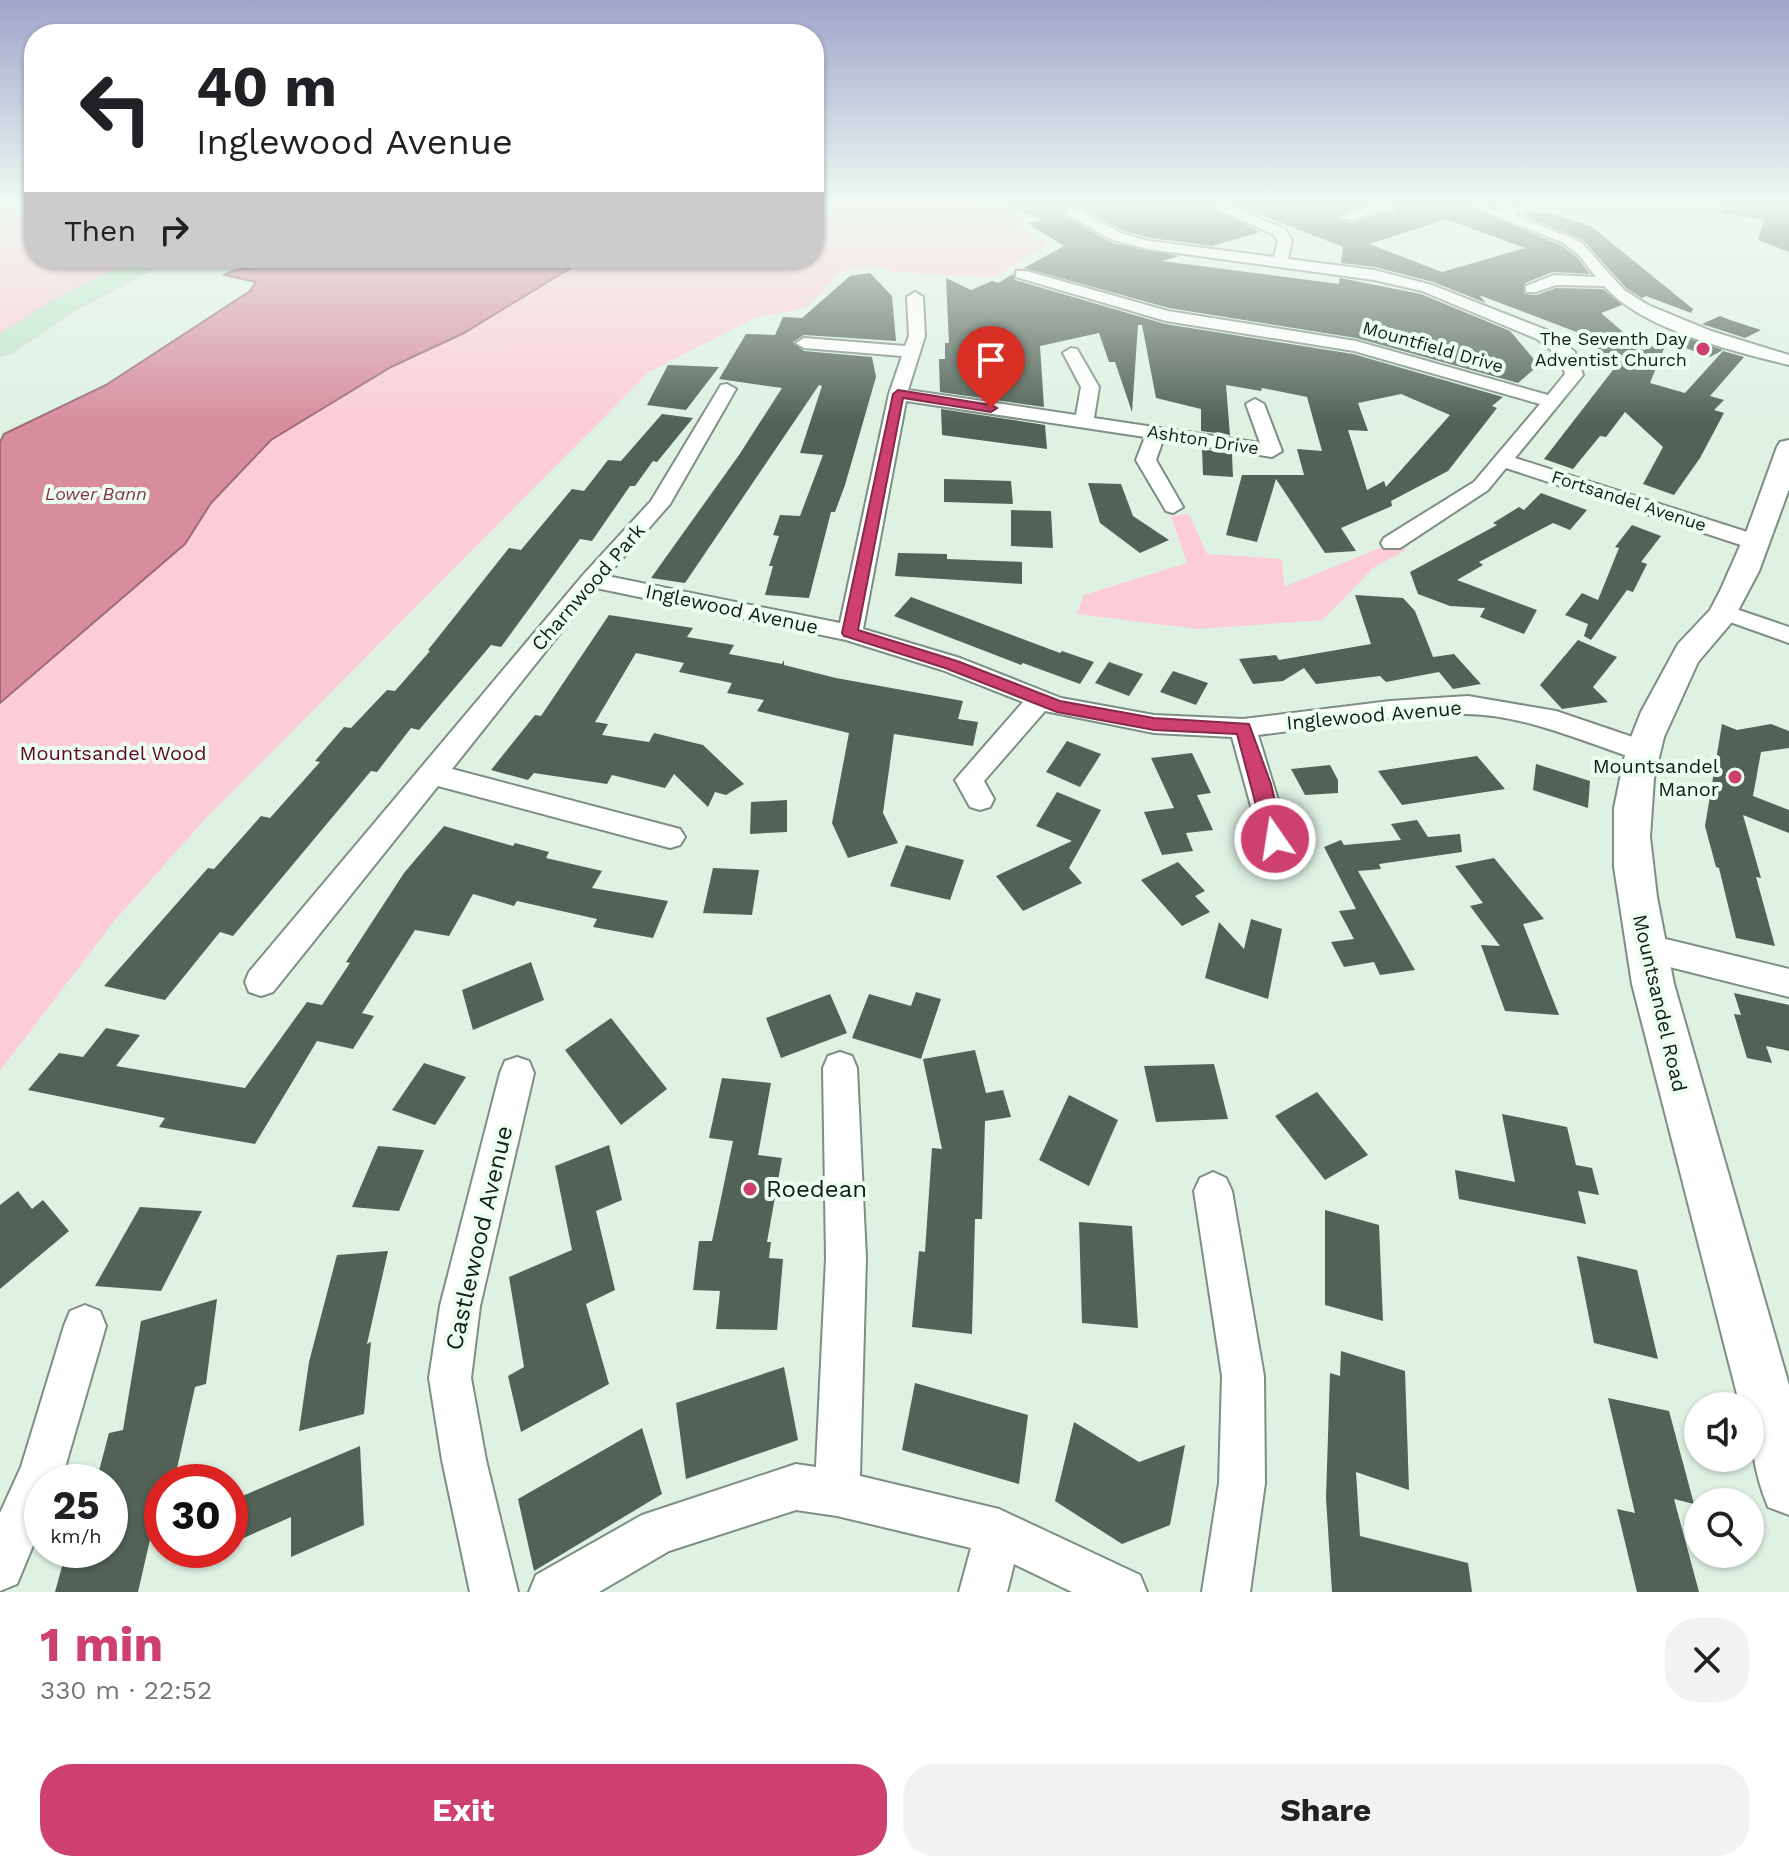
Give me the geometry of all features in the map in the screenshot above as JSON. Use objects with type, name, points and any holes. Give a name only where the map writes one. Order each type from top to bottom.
[{"type":"main road","points":[[0,347],[68,303],[122,275]]},
{"type":"street","name":"Mountfield Drive","points":[[1025,275],[1166,316],[1356,346],[1552,402]]},
{"type":"street","points":[[1369,275],[1400,280],[1543,335],[1569,356],[1574,375],[1481,486],[1392,543]]},
{"type":"street","points":[[1603,275],[1627,300],[1665,317],[1789,360]]},
{"type":"street","points":[[1531,289],[1554,280],[1608,282]]},
{"type":"street","points":[[850,633],[898,394],[917,336],[915,297]]},
{"type":"street","points":[[804,343],[912,352]]},
{"type":"street","points":[[1071,353],[1090,387],[1084,422]]},
{"type":"street","name":"Charnwood Park","points":[[261,982],[591,580],[660,504],[727,389]]},
{"type":"street","name":"Ashton Drive","points":[[898,394],[1272,451],[1255,404]]},
{"type":"street","points":[[1156,433],[1146,460],[1173,507]]},
{"type":"street","name":"Mountsandel Road","points":[[1789,447],[1755,542],[1724,612],[1688,652],[1669,688],[1643,751],[1635,791],[1633,840],[1637,901],[1645,948],[1672,1060],[1789,1486]]},
{"type":"street","name":"Fortsandel Avenue","points":[[1503,461],[1755,542]]},
{"type":"street","name":"Inglewood Avenue","points":[[591,580],[850,633],[951,664],[1040,700],[1154,724],[1243,728],[1390,710],[1468,705],[1556,720],[1643,751]]},
{"type":"street","points":[[1724,612],[1789,635]]},
{"type":"street","points":[[980,799],[969,780],[1040,700]]},
{"type":"street","points":[[1243,728],[1262,784],[1275,839]]},
{"type":"street","points":[[433,774],[670,837]]},
{"type":"street","points":[[1645,948],[1789,983]]},
{"type":"street","points":[[837,1493],[846,1258],[840,1068]]},
{"type":"street","name":"Castlewood Avenue","points":[[494,1592],[464,1460],[450,1378],[460,1306],[517,1073]]},
{"type":"street","points":[[1213,1191],[1243,1376],[1242,1483],[1226,1592]]},
{"type":"street","points":[[0,1567],[42,1471],[85,1326]]},
{"type":"street","points":[[553,1592],[658,1531],[796,1487],[837,1493],[999,1532],[1123,1592]]},
{"type":"street","points":[[983,1592],[999,1532]]},
{"type":"green space","points":[[0,275],[110,275],[0,340]]},
{"type":"green space","name":"Mountsandel Wood","points":[[559,275],[838,275],[807,308],[754,318],[649,372],[208,816],[114,921],[0,1071],[0,703],[185,544],[211,503],[271,440],[391,367],[464,333]]},
{"type":"green space","name":"Mountsandel Wood","points":[[947,275],[997,275],[992,278]]},
{"type":"green space","points":[[1189,514],[1207,554],[1282,559],[1284,587],[1392,543],[1406,550],[1373,568],[1323,620],[1197,629],[1077,614],[1084,595],[1187,563],[1171,516]]},
{"type":"water","name":"Lower Bann","points":[[225,275],[559,275],[464,333],[391,367],[271,440],[211,503],[185,544],[0,703],[0,442],[4,434],[106,385],[250,291],[256,282]]},
{"type":"building","points":[[872,275],[892,296],[896,341],[804,335],[793,342],[804,351],[872,357],[876,377],[845,485],[835,512],[831,512],[809,598],[765,595],[773,566],[769,566],[779,536],[773,535],[780,515],[800,516],[823,455],[800,453],[822,386],[819,385],[685,583],[651,578],[739,455],[782,388],[719,379],[746,334],[775,335],[783,317],[802,318],[850,276]]},
{"type":"building","points":[[1013,275],[1015,280],[1165,324],[1353,354],[1503,397],[1492,406],[1497,408],[1448,471],[1391,501],[1392,506],[1341,528],[1356,551],[1325,553],[1276,479],[1257,542],[1226,535],[1242,475],[1304,475],[1297,449],[1322,451],[1307,397],[1226,385],[1230,435],[1201,431],[1201,409],[1156,398],[1142,325],[1138,325],[1132,412],[1115,362],[1109,362],[1099,333],[1040,346],[1044,407],[940,392],[939,359],[945,359],[945,343],[949,343],[946,278],[971,290],[992,281],[998,283]],"holes":[[[1401,394],[1450,415],[1386,487],[1384,481],[1367,490],[1348,430],[1368,431],[1358,403]]]},
{"type":"building","points":[[1050,275],[1272,275],[1339,284],[1340,278],[1421,294],[1510,331],[1539,365],[1518,383],[1356,338],[1169,308]]},
{"type":"building","points":[[1407,275],[1545,275],[1525,283],[1524,294],[1537,295],[1556,288],[1603,289],[1622,305],[1601,313],[1644,350],[1678,335],[1723,350],[1710,357],[1667,341],[1650,383],[1685,393],[1723,351],[1744,357],[1710,396],[1724,400],[1714,410],[1724,413],[1700,458],[1674,495],[1643,484],[1663,447],[1625,412],[1606,437],[1600,436],[1573,469],[1544,459],[1616,366],[1579,333],[1479,295],[1486,303]]},
{"type":"building","points":[[1615,275],[1651,275],[1693,309],[1691,313],[1646,296],[1642,298],[1626,288]]},
{"type":"building","points":[[1720,316],[1761,330],[1745,338],[1702,324]]},
{"type":"building","points":[[668,365],[719,367],[686,410],[647,405]]},
{"type":"building","points":[[941,409],[1045,425],[1047,449],[942,435]]},
{"type":"building","points":[[662,414],[693,418],[657,462],[653,461],[635,486],[630,486],[592,541],[580,539],[501,647],[491,645],[419,730],[411,728],[377,772],[371,771],[233,936],[220,932],[165,1000],[104,986],[208,868],[214,869],[261,816],[270,818],[320,762],[315,761],[344,727],[351,728],[387,690],[395,691],[430,651],[509,548],[521,550],[572,489],[584,491],[608,460],[621,461]]},
{"type":"building","points":[[1202,449],[1232,454],[1233,477],[1203,475]]},
{"type":"building","points":[[944,479],[1011,481],[1013,504],[944,502]]},
{"type":"building","points":[[1088,483],[1121,484],[1133,516],[1169,540],[1140,553],[1100,523]]},
{"type":"building","points":[[1541,493],[1587,510],[1570,530],[1553,523],[1479,562],[1483,565],[1457,580],[1537,610],[1524,634],[1480,617],[1485,608],[1450,606],[1418,594],[1410,572],[1497,525],[1493,523],[1519,507],[1524,510]]},
{"type":"building","points":[[1011,510],[1051,511],[1053,548],[1011,546]]},
{"type":"building","points":[[1632,525],[1661,536],[1641,562],[1647,564],[1633,592],[1627,590],[1591,640],[1584,636],[1588,624],[1565,615],[1582,593],[1598,600],[1619,548],[1615,547]]},
{"type":"building","points":[[898,553],[947,554],[947,559],[1022,562],[1022,584],[895,576]]},
{"type":"building","points":[[1355,595],[1403,598],[1415,611],[1433,657],[1454,654],[1481,684],[1453,689],[1439,672],[1386,682],[1380,676],[1316,684],[1304,668],[1283,681],[1253,684],[1239,659],[1276,655],[1279,660],[1371,644]]},
{"type":"building","points":[[911,597],[1060,653],[1062,651],[1094,662],[1080,684],[1023,663],[1021,665],[894,616]]},
{"type":"building","points":[[609,615],[693,628],[687,637],[734,645],[729,654],[782,664],[784,660],[784,665],[836,678],[963,701],[958,719],[978,722],[973,746],[894,734],[883,813],[898,843],[848,858],[832,823],[849,733],[757,711],[764,700],[727,693],[732,683],[679,672],[684,663],[636,653],[595,722],[608,724],[602,735],[649,742],[654,733],[703,745],[744,784],[726,795],[715,792],[708,807],[674,774],[665,788],[612,775],[607,784],[534,773],[528,780],[491,770],[535,715],[541,716]]},
{"type":"building","points":[[1578,640],[1617,657],[1593,687],[1608,702],[1562,709],[1540,685]]},
{"type":"building","points":[[1109,662],[1143,674],[1129,696],[1095,683]]},
{"type":"building","points":[[1173,671],[1208,683],[1196,705],[1160,692]]},
{"type":"building","points":[[1722,724],[1737,730],[1771,724],[1789,731],[1789,748],[1761,752],[1753,796],[1789,810],[1789,833],[1743,815],[1761,878],[1756,877],[1775,946],[1736,938],[1705,826]]},
{"type":"building","points":[[1067,741],[1101,754],[1080,787],[1046,772]]},
{"type":"building","points":[[1192,753],[1211,793],[1197,795],[1213,830],[1186,833],[1193,851],[1162,855],[1144,812],[1174,808],[1151,758]]},
{"type":"building","points":[[1477,756],[1505,789],[1402,805],[1378,771]]},
{"type":"building","points":[[1536,764],[1590,781],[1588,808],[1533,790]]},
{"type":"building","points":[[1330,765],[1338,780],[1338,793],[1305,795],[1291,769]]},
{"type":"building","points":[[1057,792],[1101,810],[1069,868],[1082,883],[1023,911],[996,876],[1072,841],[1036,826]]},
{"type":"building","points":[[787,800],[787,832],[750,834],[751,802]]},
{"type":"building","points":[[1417,820],[1428,837],[1460,834],[1462,852],[1379,864],[1381,869],[1358,871],[1415,970],[1380,975],[1374,962],[1344,967],[1331,942],[1354,939],[1339,911],[1356,909],[1324,847],[1341,840],[1344,845],[1401,840],[1391,824]]},
{"type":"building","points":[[444,826],[513,846],[515,843],[549,852],[546,858],[602,871],[592,888],[668,901],[653,938],[593,927],[597,919],[517,901],[514,906],[473,894],[449,936],[415,930],[362,1013],[374,1016],[353,1049],[317,1041],[255,1144],[159,1127],[165,1118],[28,1090],[59,1053],[83,1057],[106,1028],[140,1035],[116,1066],[245,1088],[307,1002],[322,1005],[404,873]]},
{"type":"building","points":[[906,845],[964,860],[950,900],[890,886]]},
{"type":"building","points":[[1494,858],[1544,919],[1523,924],[1559,1015],[1505,1011],[1481,945],[1500,946],[1470,906],[1483,903],[1455,866]]},
{"type":"building","points":[[1178,862],[1205,891],[1195,896],[1210,912],[1182,926],[1141,880]]},
{"type":"building","points":[[713,868],[759,870],[752,915],[703,913]]},
{"type":"building","points":[[1251,919],[1282,929],[1268,999],[1205,978],[1219,922],[1244,949]]},
{"type":"building","points":[[531,962],[544,1000],[473,1030],[462,990]]},
{"type":"building","points":[[916,992],[941,999],[921,1059],[852,1038],[869,994],[911,1006]]},
{"type":"building","points":[[1734,993],[1789,1005],[1789,1051],[1766,1046],[1772,1063],[1747,1058],[1734,1014],[1741,1015]]},
{"type":"building","points":[[830,994],[847,1033],[781,1058],[766,1018]]},
{"type":"building","points":[[611,1018],[667,1089],[621,1125],[565,1050]]},
{"type":"building","points":[[975,1050],[986,1093],[1003,1090],[1011,1117],[985,1121],[982,1219],[975,1219],[972,1334],[912,1327],[919,1251],[925,1252],[932,1148],[942,1149],[923,1059]]},
{"type":"building","points":[[424,1063],[466,1077],[435,1125],[392,1110]]},
{"type":"building","points":[[1214,1064],[1228,1119],[1156,1122],[1144,1066]]},
{"type":"building","points":[[722,1078],[771,1083],[758,1155],[782,1158],[767,1242],[771,1242],[769,1258],[783,1259],[777,1330],[716,1329],[720,1291],[693,1290],[699,1241],[712,1241],[733,1141],[709,1138]]},
{"type":"building","points":[[1317,1092],[1368,1155],[1325,1180],[1275,1116]]},
{"type":"building","points":[[1069,1095],[1118,1120],[1089,1186],[1039,1160]]},
{"type":"building","points":[[1502,1114],[1567,1127],[1576,1165],[1592,1168],[1599,1195],[1578,1191],[1586,1224],[1459,1199],[1455,1170],[1515,1182]]},
{"type":"building","points":[[609,1145],[622,1200],[596,1211],[615,1290],[586,1304],[609,1384],[521,1432],[508,1376],[524,1367],[509,1277],[572,1250],[555,1166]]},
{"type":"building","points":[[378,1146],[424,1150],[399,1211],[352,1207]]},
{"type":"building","points":[[18,1191],[32,1209],[43,1200],[69,1231],[0,1289],[0,1205]]},
{"type":"building","points":[[140,1207],[202,1211],[161,1291],[95,1286]]},
{"type":"building","points":[[1325,1210],[1379,1225],[1383,1321],[1325,1305]]},
{"type":"building","points":[[1079,1222],[1132,1226],[1138,1328],[1082,1323]]},
{"type":"building","points":[[388,1251],[367,1344],[371,1342],[364,1414],[299,1431],[309,1362],[337,1255]]},
{"type":"building","points":[[1577,1256],[1637,1270],[1658,1359],[1594,1343]]},
{"type":"building","points":[[217,1299],[206,1384],[195,1387],[178,1464],[144,1464],[144,1566],[138,1592],[55,1592],[62,1568],[128,1568],[128,1464],[101,1464],[109,1433],[123,1430],[141,1321]]},
{"type":"building","points":[[1341,1351],[1405,1371],[1409,1490],[1356,1472],[1360,1536],[1468,1563],[1472,1592],[1332,1592],[1326,1498],[1330,1373],[1340,1376]]},
{"type":"building","points":[[784,1367],[798,1440],[686,1479],[676,1403]]},
{"type":"building","points":[[915,1383],[1028,1415],[1019,1484],[902,1450]]},
{"type":"building","points":[[1608,1398],[1669,1411],[1690,1488],[1684,1488],[1684,1502],[1674,1499],[1684,1536],[1684,1568],[1693,1568],[1699,1592],[1637,1592],[1617,1509],[1635,1513]]},
{"type":"building","points":[[1074,1422],[1139,1462],[1185,1445],[1170,1525],[1122,1544],[1055,1501]]},
{"type":"building","points":[[642,1428],[662,1494],[534,1571],[518,1499]]},
{"type":"building","points":[[360,1446],[364,1525],[291,1557],[291,1517],[248,1536],[248,1494]]},
{"type":"place","name":"The Seventh Day Adventist Church","points":[[1703,349]]},
{"type":"place","name":"Mountsandel Manor","points":[[1735,777]]},
{"type":"place","name":"Roedean","points":[[750,1189]]},
{"type":"route","points":[[991,408],[898,394],[850,633],[951,664],[1057,706],[1154,724],[1243,728],[1262,784],[1275,839]]}]
